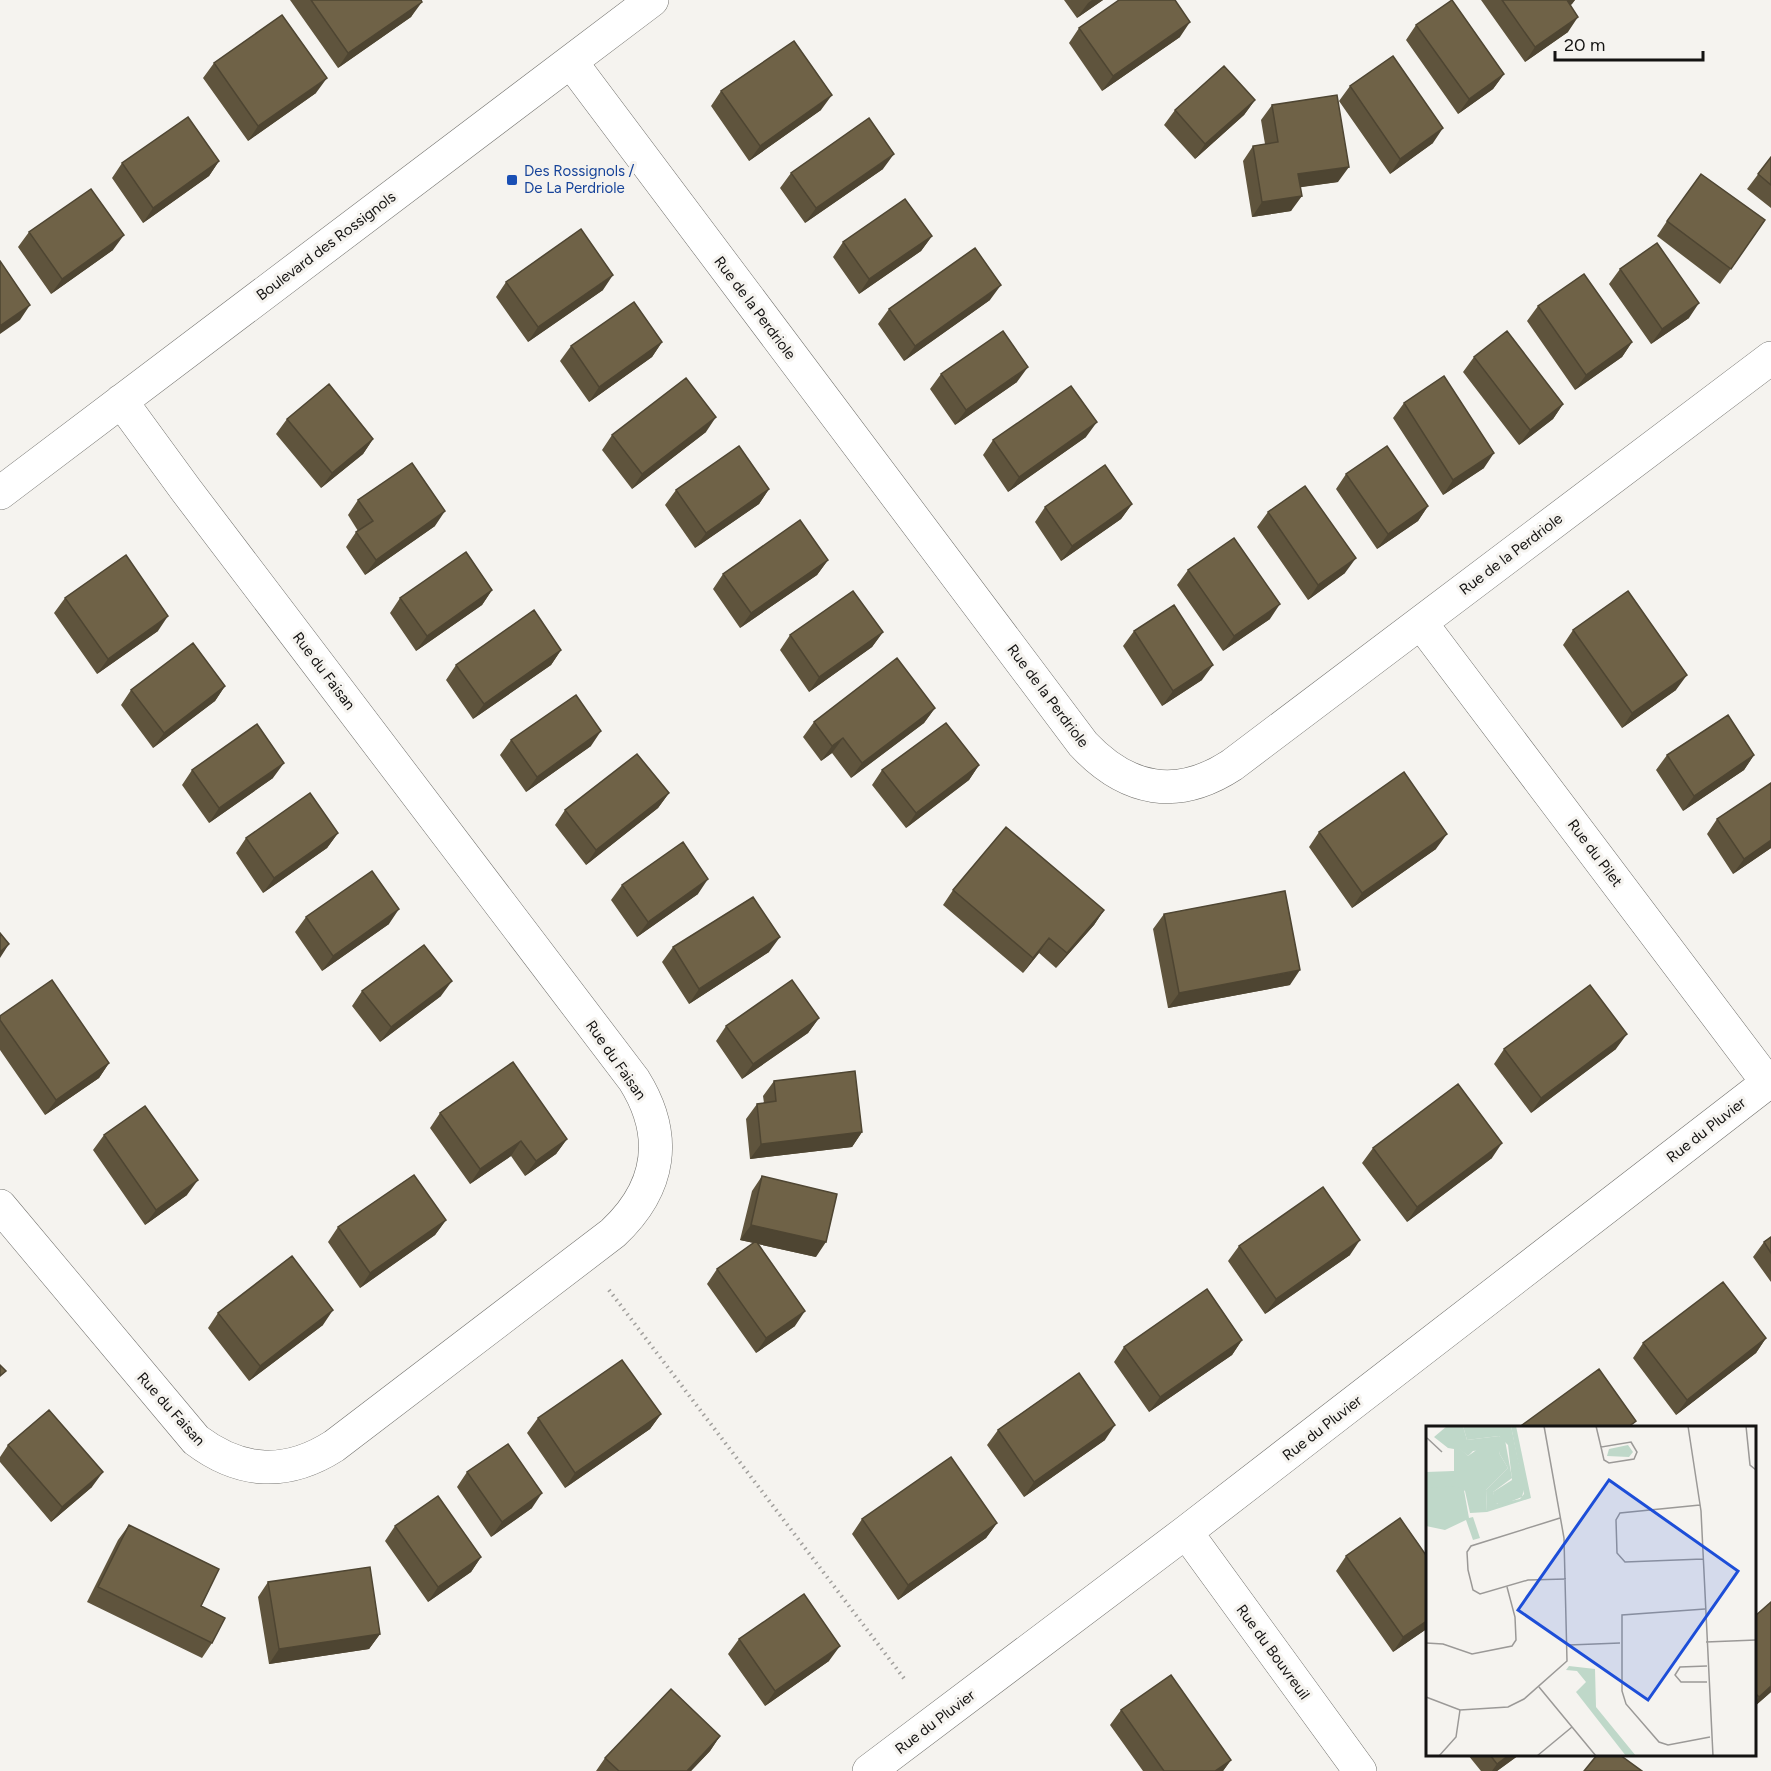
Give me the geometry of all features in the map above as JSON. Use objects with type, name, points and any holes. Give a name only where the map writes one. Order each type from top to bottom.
[{"type":"street","name":"Boulevard des Rossignols","points":[[0,493],[652,0]]},
{"type":"street","name":"Rue de la Perdriole","points":[[571,62],[1083,744],[1107,767],[1137,782],[1153,785],[1186,785],[1218,774],[1771,358]]},
{"type":"street","name":"Rue du Faisan","points":[[0,1206],[196,1440],[224,1458],[240,1464],[272,1468],[305,1461],[334,1446],[613,1233],[636,1208],[645,1194],[655,1161],[654,1127],[650,1110],[634,1080],[121,401]]},
{"type":"street","name":"Rue du Pilet","points":[[1421,623],[1769,1082]]},
{"type":"street","name":"Rue du Pluvier","points":[[869,1771],[1186,1532],[1769,1082]]},
{"type":"street","name":"Rue du Bouvreuil","points":[[1186,1532],[1360,1771]]},
{"type":"path","points":[[605,1285],[906,1681]]},
{"type":"building","points":[[311,0],[421,0],[422,2],[348,53]]},
{"type":"building","points":[[1119,0],[1175,0],[1190,22],[1113,76],[1079,28]]},
{"type":"building","points":[[1452,0],[1504,74],[1469,99],[1416,25]]},
{"type":"building","points":[[1502,0],[1567,0],[1578,17],[1535,47]]},
{"type":"building","points":[[282,15],[327,78],[258,126],[214,63]]},
{"type":"building","points":[[794,41],[832,95],[760,146],[721,91]]},
{"type":"building","points":[[1393,56],[1443,128],[1400,159],[1350,86]]},
{"type":"building","points":[[1224,66],[1255,100],[1205,144],[1175,110]]},
{"type":"building","points":[[1337,95],[1349,167],[1298,174],[1302,196],[1262,202],[1253,146],[1278,142],[1272,105]]},
{"type":"building","points":[[188,117],[219,161],[153,208],[122,163]]},
{"type":"building","points":[[869,118],[894,154],[816,208],[791,173]]},
{"type":"building","points":[[1771,157],[1771,185],[1758,174]]},
{"type":"building","points":[[1701,174],[1765,220],[1731,269],[1667,221]]},
{"type":"building","points":[[91,189],[124,235],[62,279],[29,232]]},
{"type":"building","points":[[905,199],[932,236],[869,279],[843,242]]},
{"type":"building","points":[[581,229],[613,275],[538,327],[506,282]]},
{"type":"building","points":[[1657,243],[1699,303],[1662,329],[1620,269]]},
{"type":"building","points":[[975,248],[1001,285],[915,346],[889,309]]},
{"type":"building","points":[[0,261],[30,305],[0,326]]},
{"type":"building","points":[[1584,274],[1632,342],[1586,375],[1538,306]]},
{"type":"building","points":[[634,302],[662,342],[599,387],[571,346]]},
{"type":"building","points":[[1003,331],[1028,367],[966,410],[941,374]]},
{"type":"building","points":[[1507,331],[1563,404],[1530,430],[1474,357]]},
{"type":"building","points":[[1444,376],[1494,453],[1453,480],[1404,403]]},
{"type":"building","points":[[686,378],[716,417],[642,474],[612,435]]},
{"type":"building","points":[[329,384],[373,439],[332,473],[287,419]]},
{"type":"building","points":[[1071,386],[1097,422],[1019,477],[993,440]]},
{"type":"building","points":[[739,446],[769,489],[706,533],[676,490]]},
{"type":"building","points":[[1387,446],[1428,506],[1388,534],[1346,474]]},
{"type":"building","points":[[412,463],[445,511],[376,560],[356,532],[373,521],[358,500]]},
{"type":"building","points":[[1105,465],[1132,504],[1072,546],[1045,507]]},
{"type":"building","points":[[1305,486],[1356,558],[1318,585],[1268,512]]},
{"type":"building","points":[[800,520],[828,560],[751,613],[723,574]]},
{"type":"building","points":[[1234,538],[1280,604],[1234,636],[1188,570]]},
{"type":"building","points":[[466,552],[492,590],[427,636],[400,598]]},
{"type":"building","points":[[126,555],[168,616],[108,659],[65,598]]},
{"type":"building","points":[[853,591],[883,632],[819,677],[790,635]]},
{"type":"building","points":[[1628,591],[1687,675],[1632,713],[1573,630]]},
{"type":"building","points":[[1174,605],[1213,665],[1173,691],[1134,631]]},
{"type":"building","points":[[534,610],[561,650],[484,704],[456,665]]},
{"type":"building","points":[[193,643],[225,686],[164,733],[131,690]]},
{"type":"building","points":[[897,658],[935,708],[862,763],[843,738],[832,746],[814,722]]},
{"type":"building","points":[[576,695],[601,731],[537,777],[511,740]]},
{"type":"building","points":[[1728,715],[1754,755],[1694,796],[1667,755]]},
{"type":"building","points":[[946,723],[979,765],[916,813],[882,770]]},
{"type":"building","points":[[257,724],[284,763],[219,808],[192,770]]},
{"type":"building","points":[[637,754],[669,793],[596,850],[565,810]]},
{"type":"building","points":[[1404,772],[1447,834],[1362,893],[1319,832]]},
{"type":"building","points":[[1771,783],[1771,840],[1744,859],[1717,819]]},
{"type":"building","points":[[310,793],[338,833],[274,878],[246,838]]},
{"type":"building","points":[[1006,827],[1104,910],[1067,953],[1049,938],[1033,958],[953,890]]},
{"type":"building","points":[[683,842],[708,879],[648,922],[622,885]]},
{"type":"building","points":[[372,871],[399,909],[333,956],[306,917]]},
{"type":"building","points":[[1285,891],[1300,970],[1179,993],[1164,914]]},
{"type":"building","points":[[753,897],[780,937],[699,989],[673,947]]},
{"type":"building","points":[[0,933],[9,944],[0,952]]},
{"type":"building","points":[[424,945],[452,981],[391,1027],[362,991]]},
{"type":"building","points":[[52,980],[109,1063],[56,1100],[0,1020],[0,1016]]},
{"type":"building","points":[[792,980],[819,1018],[753,1064],[726,1026]]},
{"type":"building","points":[[1590,985],[1627,1034],[1541,1098],[1504,1049]]},
{"type":"building","points":[[513,1062],[567,1139],[536,1161],[521,1141],[480,1169],[440,1113]]},
{"type":"building","points":[[855,1071],[862,1132],[761,1144],[757,1104],[776,1101],[774,1081]]},
{"type":"building","points":[[1458,1084],[1502,1143],[1417,1207],[1373,1148]]},
{"type":"building","points":[[145,1106],[198,1180],[156,1210],[104,1135]]},
{"type":"building","points":[[414,1175],[446,1220],[370,1273],[338,1227]]},
{"type":"building","points":[[762,1176],[837,1194],[826,1242],[751,1225]]},
{"type":"building","points":[[1323,1187],[1360,1240],[1276,1299],[1239,1246]]},
{"type":"building","points":[[1771,1237],[1771,1253],[1764,1242]]},
{"type":"building","points":[[756,1241],[805,1311],[766,1338],[717,1269]]},
{"type":"building","points":[[292,1256],[333,1310],[260,1366],[218,1313]]},
{"type":"building","points":[[1723,1282],[1766,1338],[1687,1400],[1643,1343]]},
{"type":"building","points":[[1207,1289],[1242,1340],[1160,1397],[1124,1347]]},
{"type":"building","points":[[622,1360],[661,1414],[575,1473],[538,1418]]},
{"type":"building","points":[[0,1365],[6,1371],[0,1376]]},
{"type":"building","points":[[1599,1369],[1636,1421],[1630,1426],[1521,1426]]},
{"type":"building","points":[[1079,1373],[1115,1425],[1034,1482],[998,1430]]},
{"type":"building","points":[[49,1410],[103,1472],[62,1507],[8,1445]]},
{"type":"building","points":[[508,1444],[542,1493],[502,1522],[467,1472]]},
{"type":"building","points":[[951,1457],[997,1523],[908,1585],[862,1519]]},
{"type":"building","points":[[438,1496],[481,1557],[438,1587],[395,1526]]},
{"type":"building","points":[[1400,1518],[1426,1555],[1426,1621],[1403,1637],[1346,1556]]},
{"type":"building","points":[[129,1525],[219,1569],[201,1606],[225,1618],[212,1643],[98,1587]]},
{"type":"building","points":[[370,1567],[380,1634],[279,1649],[268,1582]]},
{"type":"building","points":[[804,1594],[840,1646],[775,1691],[739,1639]]},
{"type":"building","points":[[1771,1602],[1771,1686],[1759,1697],[1756,1694],[1756,1615]]},
{"type":"building","points":[[1171,1675],[1231,1760],[1215,1771],[1164,1771],[1121,1710]]},
{"type":"building","points":[[671,1689],[720,1736],[687,1771],[619,1771],[605,1758]]},
{"type":"building","points":[[1491,1756],[1508,1756],[1497,1764]]},
{"type":"building","points":[[1596,1756],[1621,1756],[1642,1771],[1584,1771]]},
{"type":"place","name":"Des Rossignols / De La Perdriole","points":[[512,180]]}]
